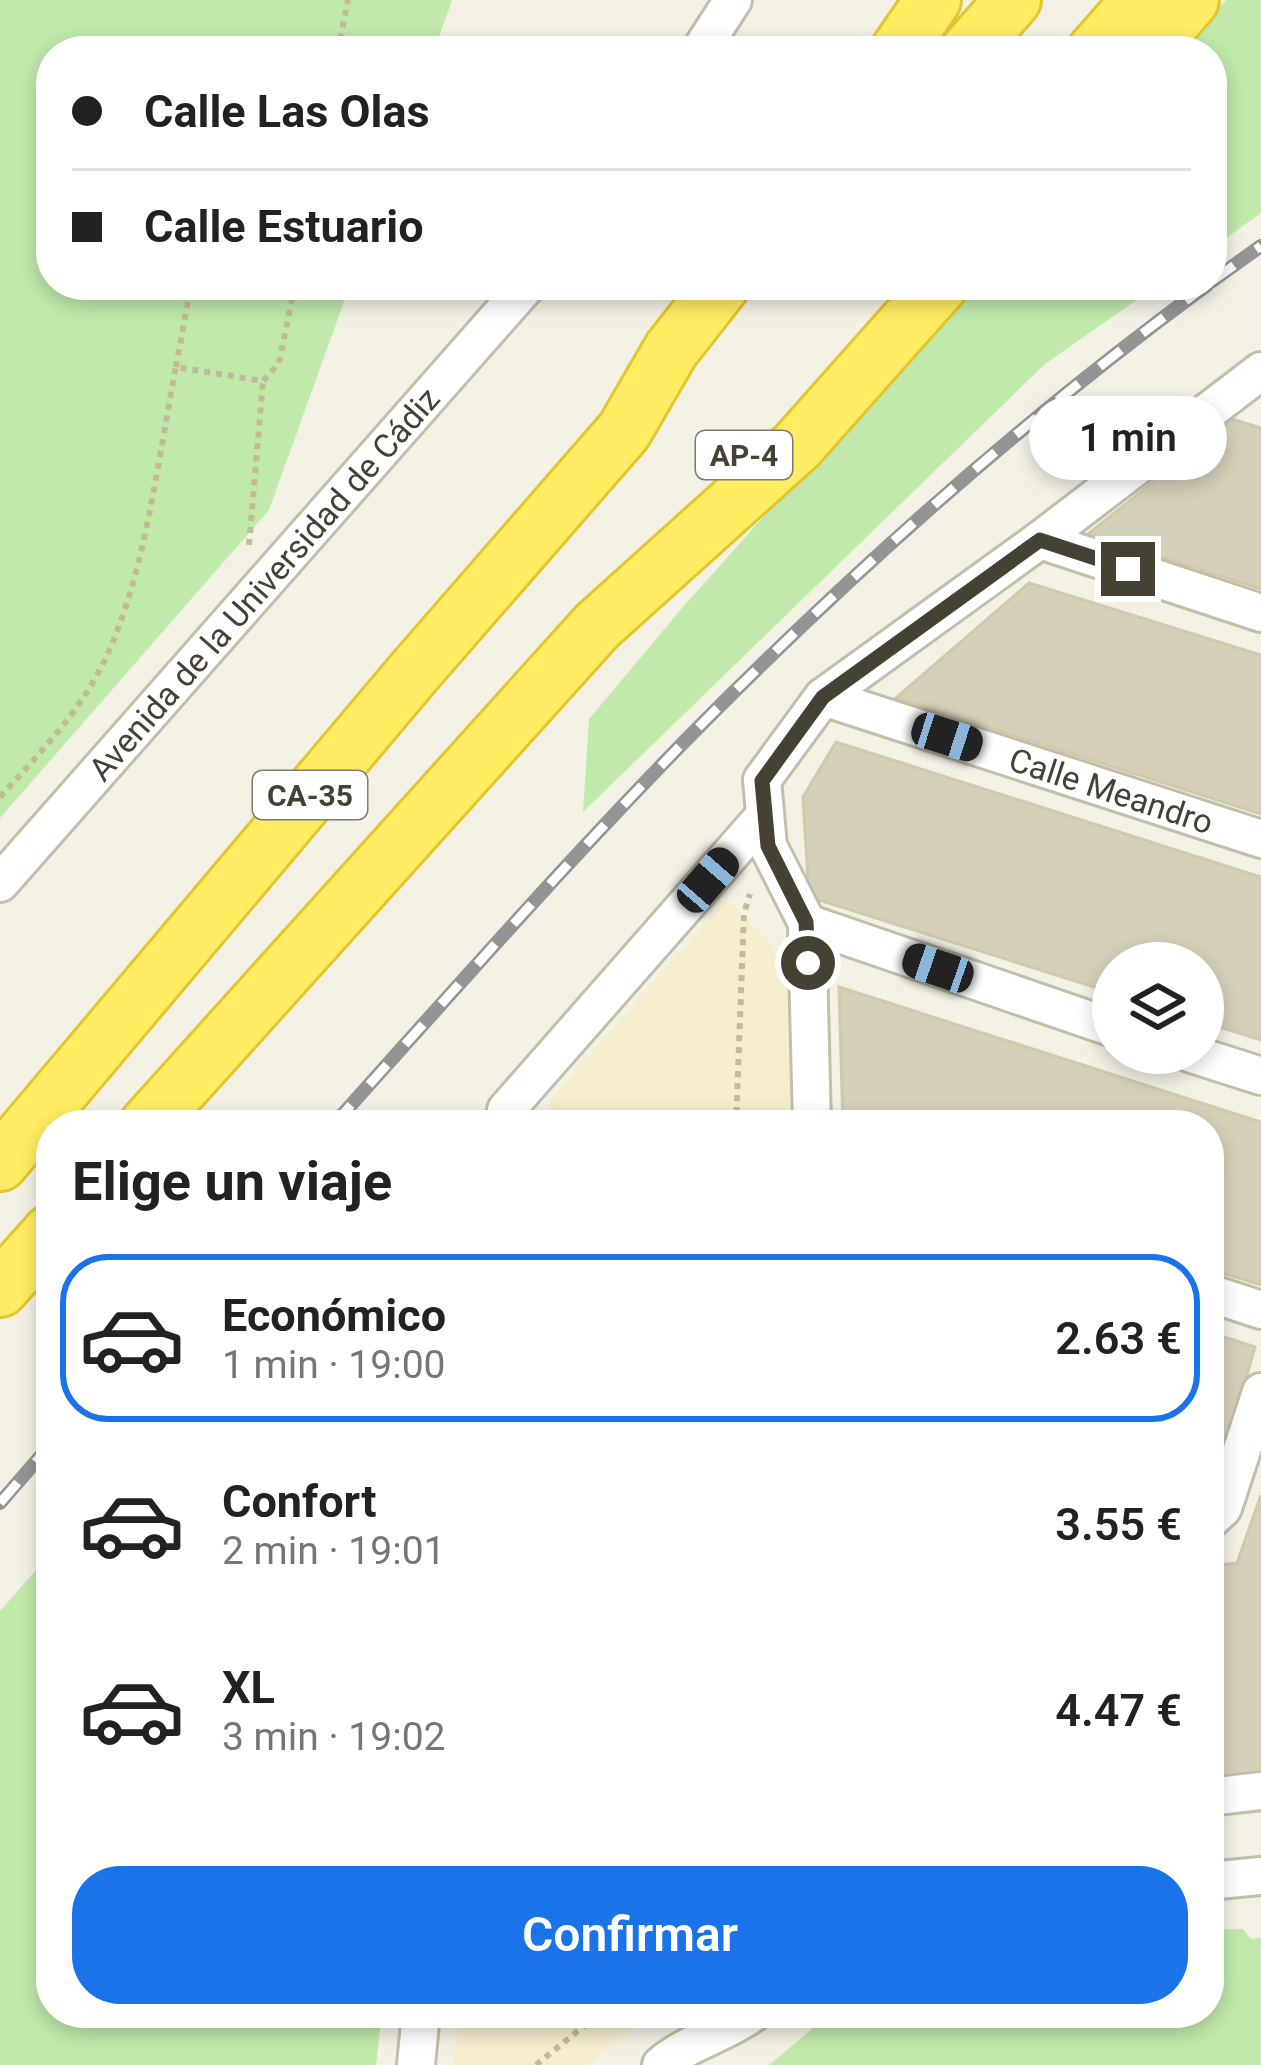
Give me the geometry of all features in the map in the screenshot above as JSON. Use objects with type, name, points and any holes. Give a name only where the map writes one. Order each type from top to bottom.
[{"type":"highway","points":[[908,36],[933,0]]},
{"type":"highway","points":[[981,36],[1013,0]]},
{"type":"highway","points":[[1109,36],[1140,0]]},
{"type":"highway","points":[[1161,36],[1191,0]]},
{"type":"highway","points":[[624,431],[670,350],[710,300]]},
{"type":"highway","name":"AP-4","points":[[624,431],[692,370],[752,300]]},
{"type":"highway","name":"AP-4","points":[[597,626],[879,300]]},
{"type":"highway","points":[[597,626],[797,446],[927,300]]},
{"type":"highway","name":"CA-35","points":[[44,1110],[624,431]]},
{"type":"highway","name":"CA-35","points":[[161,1110],[597,626]]},
{"type":"highway","name":"CA-35","points":[[0,1162],[36,1119]]},
{"type":"highway","points":[[0,1289],[36,1249]]},
{"type":"street","points":[[710,36],[733,0]]},
{"type":"street","name":"Avenida de la Universidad de Cádiz","points":[[0,884],[513,300]]},
{"type":"street","points":[[812,1110],[806,922],[767,830],[762,781],[823,697],[1245,399],[1261,371]]},
{"type":"street","points":[[1040,540],[1261,613]]},
{"type":"street","name":"Calle Meandro","points":[[823,697],[1261,839]]},
{"type":"street","points":[[511,1110],[767,830]]},
{"type":"street","points":[[806,922],[1092,1021]]},
{"type":"street","points":[[1224,1064],[1261,1076]]},
{"type":"street","points":[[1224,1298],[1261,1310]]},
{"type":"street","points":[[1224,1502],[1261,1392]]},
{"type":"street","points":[[1224,1795],[1261,1791]]},
{"type":"street","points":[[1224,1880],[1261,1876]]},
{"type":"street","points":[[416,2065],[420,2028]]},
{"type":"street","points":[[661,2065],[678,2050],[727,2028]]},
{"type":"street","points":[[710,2065],[737,2028]]},
{"type":"path","points":[[341,36],[348,0]]},
{"type":"path","points":[[0,797],[75,712],[115,635],[139,551],[188,300]]},
{"type":"path","points":[[249,553],[263,381],[279,363],[292,300]]},
{"type":"path","points":[[176,368],[263,381]]},
{"type":"path","points":[[737,1110],[744,913],[767,830]]},
{"type":"path","points":[[536,2065],[582,2028]]},
{"type":"shaded area","points":[[725,901],[789,964],[791,1110],[549,1110],[550,1099]]},
{"type":"shaded area","points":[[458,2028],[635,2028],[589,2065],[454,2065]]},
{"type":"green space","points":[[0,0],[452,0],[439,36],[36,36],[36,300],[345,300],[269,510],[0,818]]},
{"type":"green space","points":[[1226,0],[1261,0],[1261,213],[1227,237],[1227,36],[1194,36]]},
{"type":"green space","points":[[958,300],[1137,300],[1045,364],[583,812],[589,719]]},
{"type":"green space","points":[[36,1570],[36,2028],[380,2028],[376,2065],[0,2065],[0,1611]]},
{"type":"green space","points":[[1243,1929],[1251,1939],[1261,1938],[1261,2065],[769,2065],[813,2028],[1224,2028],[1224,1930]]},
{"type":"building","points":[[1232,419],[1261,428],[1261,589],[1088,534]]},
{"type":"building","points":[[1029,583],[1261,655],[1261,814],[896,698]]},
{"type":"building","points":[[836,742],[1261,877],[1261,1040],[1224,1029],[1224,942],[1092,942],[1092,986],[809,897],[803,797]]},
{"type":"building","points":[[839,987],[1092,1068],[1092,1074],[1111,1074],[1223,1110],[843,1110]]},
{"type":"building","points":[[1224,1110],[1261,1122],[1261,1285],[1224,1274]]},
{"type":"building","points":[[1224,1337],[1255,1347],[1224,1455]]},
{"type":"building","points":[[1261,1495],[1261,1781],[1224,1785],[1224,1564],[1237,1563]]},
{"type":"railway","points":[[1227,270],[1261,246]]},
{"type":"railway","points":[[347,1110],[593,837],[806,622],[1001,447],[1187,300]]},
{"type":"railway","points":[[0,1503],[36,1461]]},
{"type":"route","points":[[808,963],[806,922],[768,846],[762,781],[823,697],[1040,540],[1128,569]]}]
